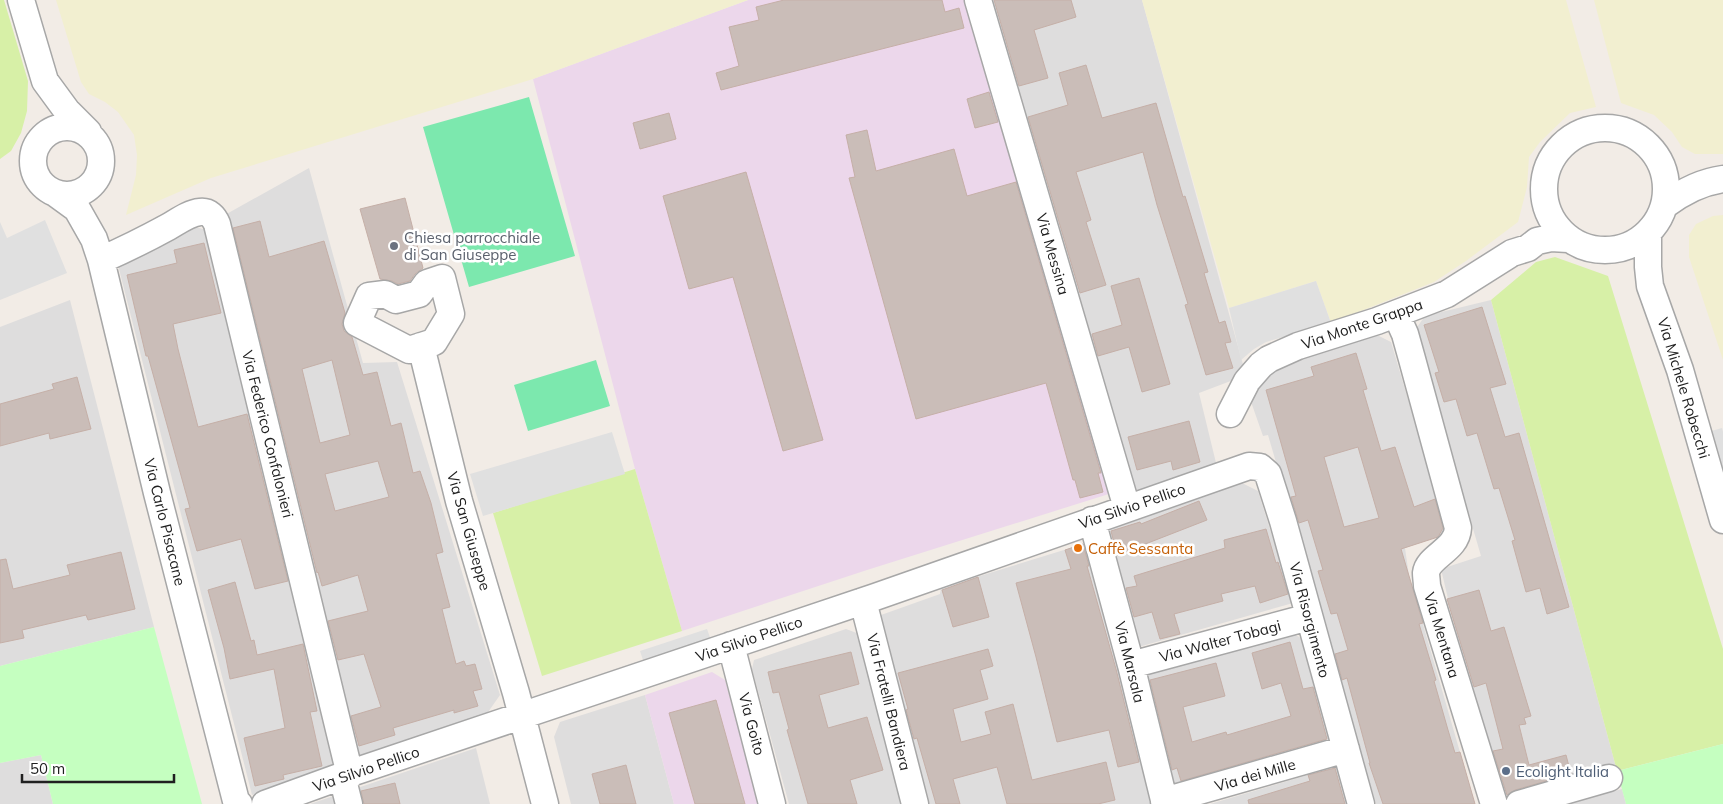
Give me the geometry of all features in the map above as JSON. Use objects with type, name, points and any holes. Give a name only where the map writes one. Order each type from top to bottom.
[{"type":"street","points":[[21,0],[45,81],[67,111],[97,142],[101,152],[102,164],[98,176],[91,186],[81,192],[69,195],[55,193],[45,187],[37,178],[33,166],[33,154],[37,144],[45,81]]},
{"type":"street","name":"Via Messina","points":[[978,0],[1127,508]]},
{"type":"street","points":[[37,144],[44,134],[55,128],[66,126],[78,128],[89,134]]},
{"type":"street","points":[[1595,129],[1616,129],[1635,135],[1651,148],[1662,165],[1667,185],[1665,205],[1658,221],[1648,234],[1631,245],[1611,251],[1581,246],[1568,238],[1551,219],[1546,206],[1544,186],[1548,166],[1559,148],[1575,136],[1595,129]]},
{"type":"street","points":[[1662,165],[1719,179]]},
{"type":"street","name":"Via Carlo Pisacane","points":[[98,176],[94,202],[97,249],[236,801],[239,804]]},
{"type":"street","points":[[1665,205],[1679,194],[1719,179]]},
{"type":"street","name":"Via Carlo Pisacane","points":[[55,193],[77,209],[97,249]]},
{"type":"street","name":"Via Monte Grappa","points":[[1230,414],[1247,381],[1269,358],[1298,346],[1396,314],[1447,294],[1512,253],[1535,229],[1546,206]]},
{"type":"street","name":"Via Federico Confalonieri","points":[[97,249],[121,252],[199,212],[207,212],[217,224],[346,775],[349,804]]},
{"type":"street","name":"Via Michele Robecchi","points":[[1648,234],[1650,286],[1680,370],[1723,520]]},
{"type":"street","name":"Via Monte Grappa","points":[[1512,253],[1528,248],[1538,241],[1551,238],[1568,238]]},
{"type":"street","name":"Via Michele Robecchi","points":[[1611,251],[1627,261],[1650,286]]},
{"type":"street","name":"Via Mentana","points":[[1396,314],[1412,359],[1458,528],[1458,535],[1450,546],[1426,571],[1427,586],[1494,804]]},
{"type":"street","name":"Via San Giuseppe","points":[[421,346],[459,501],[522,716],[545,804]]},
{"type":"street","name":"Via Risorgimento","points":[[1232,471],[1249,466],[1260,467],[1268,474],[1283,521],[1362,804]]},
{"type":"street","name":"Via Silvio Pellico","points":[[265,804],[863,601],[1232,471]]},
{"type":"street","name":"Via Marsala","points":[[1092,520],[1131,665],[1164,802]]},
{"type":"street","name":"Via Fratelli Bandiera","points":[[863,601],[915,804]]},
{"type":"street","name":"Via Walter Tobagi","points":[[1131,665],[1309,617]]},
{"type":"street","name":"Via Goito","points":[[731,645],[772,804]]},
{"type":"street","name":"Via dei Mille","points":[[1164,802],[1346,749]]},
{"type":"street","points":[[1518,804],[1609,778]]},
{"type":"shaded area","points":[[56,0],[748,0],[533,79],[211,178],[126,215],[136,175],[137,155],[134,135],[118,112],[105,102],[89,94],[81,82]]},
{"type":"shaded area","points":[[748,0],[970,0],[1112,493],[867,570],[682,631],[635,469],[533,79]]},
{"type":"shaded area","points":[[986,0],[1142,0],[1244,368],[1236,379],[1199,393],[1217,467],[1130,494]]},
{"type":"shaded area","points":[[1142,0],[1566,0],[1596,107],[1570,113],[1540,142],[1529,157],[1527,187],[1518,222],[1466,261],[1434,282],[1331,323],[1316,281],[1229,308]]},
{"type":"shaded area","points":[[1594,0],[1723,0],[1723,154],[1695,154],[1682,147],[1672,132],[1654,115],[1621,103]]},
{"type":"shaded area","points":[[309,168],[363,363],[397,362],[500,695],[486,715],[356,760],[223,216]]},
{"type":"shaded area","points":[[1723,215],[1723,360],[1689,257],[1689,235],[1696,224],[1713,216]]},
{"type":"shaded area","points":[[45,220],[67,273],[0,300],[0,222],[7,238]]},
{"type":"shaded area","points":[[195,227],[207,230],[336,766],[252,795],[118,265]]},
{"type":"shaded area","points":[[1316,281],[1331,323],[1266,342],[1241,360],[1229,308]]},
{"type":"shaded area","points":[[70,300],[154,627],[0,666],[0,327]]},
{"type":"shaded area","points":[[1491,300],[1617,771],[1505,800],[1458,641],[1441,569],[1481,556],[1415,330],[1425,316]]},
{"type":"shaded area","points":[[1377,335],[1391,342],[1449,533],[1405,548],[1409,576],[1475,804],[1376,804],[1268,435],[1263,436],[1250,399],[1276,368],[1302,357]]},
{"type":"shaded area","points":[[1722,428],[1723,432],[1723,482],[1708,432]]},
{"type":"shaded area","points":[[612,432],[625,474],[483,516],[470,474]]},
{"type":"shaded area","points":[[1242,483],[1258,491],[1293,603],[1135,648],[1103,531]]},
{"type":"shaded area","points":[[1090,542],[1155,804],[924,804],[878,629],[881,615],[940,594],[941,588]]},
{"type":"shaded area","points":[[707,629],[712,643],[645,666],[640,651]]},
{"type":"shaded area","points":[[846,629],[862,635],[905,804],[789,804],[752,669],[754,660]]},
{"type":"shaded area","points":[[1290,632],[1301,638],[1329,740],[1173,787],[1143,676]]},
{"type":"shaded area","points":[[712,672],[725,680],[759,804],[674,804],[645,695]]},
{"type":"shaded area","points":[[645,695],[674,804],[571,804],[554,737],[560,722]]},
{"type":"shaded area","points":[[476,748],[490,804],[310,804]]},
{"type":"shaded area","points":[[41,755],[53,804],[0,804],[0,763]]},
{"type":"shaded area","points":[[1336,766],[1349,804],[1210,804],[1308,775]]},
{"type":"shaded area","points":[[1622,789],[1626,804],[1565,804]]},
{"type":"green space","points":[[0,0],[4,0],[28,81],[27,111],[21,133],[11,151],[0,159]]},
{"type":"green space","points":[[529,97],[575,256],[469,287],[423,127]]},
{"type":"green space","points":[[1555,257],[1608,276],[1723,649],[1723,744],[1617,771],[1491,300],[1536,262]]},
{"type":"green space","points":[[596,360],[610,406],[528,431],[514,385]]},
{"type":"green space","points":[[635,469],[682,631],[542,676],[493,513]]},
{"type":"green space","points":[[154,627],[202,804],[53,804],[41,755],[0,763],[0,666]]},
{"type":"green space","points":[[1723,744],[1723,804],[1626,804],[1617,771]]},
{"type":"building","points":[[784,0],[942,0],[945,12],[959,8],[964,28],[721,90],[716,73],[739,66],[729,27],[759,20],[756,7]]},
{"type":"building","points":[[994,0],[1071,0],[1076,17],[1034,30],[1048,78],[1019,86]]},
{"type":"building","points":[[1086,65],[1102,118],[1156,103],[1183,197],[1185,196],[1208,272],[1204,273],[1219,323],[1225,321],[1231,342],[1225,343],[1233,368],[1206,375],[1185,305],[1188,304],[1157,205],[1143,152],[1076,172],[1091,220],[1086,222],[1106,285],[1080,293],[1028,117],[1068,105],[1059,73]]},
{"type":"building","points":[[989,92],[998,122],[975,128],[967,99]]},
{"type":"building","points":[[669,113],[676,139],[640,149],[633,123]]},
{"type":"building","points":[[867,130],[876,171],[954,149],[967,196],[1016,182],[1101,473],[1098,473],[1103,492],[1080,498],[1075,480],[1073,480],[1046,383],[916,419],[849,178],[855,177],[846,135]]},
{"type":"building","points":[[746,172],[823,440],[783,451],[733,277],[689,289],[663,196]]},
{"type":"building","name":"Chiesa parrocchiale di San Giuseppe","points":[[405,198],[423,268],[410,281],[398,284],[380,279],[360,209]]},
{"type":"building","points":[[260,221],[269,257],[324,241],[345,313],[342,324],[344,331],[352,337],[363,375],[377,372],[391,426],[401,423],[413,473],[420,471],[431,503],[443,552],[436,554],[450,607],[442,609],[456,664],[464,661],[466,666],[475,664],[482,689],[473,691],[478,706],[454,713],[454,710],[393,728],[395,735],[359,746],[351,716],[381,707],[364,654],[338,660],[328,621],[368,611],[358,575],[322,586],[317,573],[233,228]],"holes":[[[332,360],[350,435],[320,443],[302,369]],[[378,461],[389,497],[335,511],[325,474]]]},
{"type":"building","points":[[204,243],[221,313],[173,324],[198,427],[247,414],[288,581],[255,589],[241,539],[197,551],[185,509],[190,508],[148,356],[146,356],[127,275],[177,263],[174,250]]},
{"type":"building","points":[[1139,278],[1170,384],[1142,392],[1129,347],[1098,356],[1092,334],[1122,325],[1111,286]]},
{"type":"building","points":[[1482,307],[1506,384],[1490,388],[1505,437],[1519,433],[1569,607],[1547,614],[1540,588],[1526,592],[1512,541],[1515,540],[1499,488],[1494,489],[1477,433],[1467,436],[1456,399],[1444,402],[1435,373],[1439,372],[1424,325]]},
{"type":"building","points":[[1356,353],[1367,389],[1363,390],[1381,451],[1395,447],[1414,507],[1435,499],[1443,528],[1438,537],[1401,549],[1423,623],[1419,624],[1436,680],[1434,681],[1448,730],[1455,753],[1460,752],[1475,804],[1383,804],[1369,763],[1347,678],[1342,680],[1335,654],[1348,650],[1337,613],[1331,614],[1318,571],[1323,570],[1308,520],[1299,523],[1291,497],[1296,496],[1266,390],[1314,376],[1311,367]],"holes":[[[1358,447],[1379,518],[1344,527],[1324,457]]]},
{"type":"building","points":[[77,377],[91,429],[50,439],[49,433],[0,446],[0,404],[54,389],[52,384]]},
{"type":"building","points":[[1189,421],[1200,462],[1173,470],[1171,461],[1137,470],[1128,437]]},
{"type":"building","points":[[1199,501],[1207,520],[1117,555],[1111,531],[1140,522],[1141,524]]},
{"type":"building","points":[[1266,529],[1288,594],[1260,603],[1255,586],[1221,594],[1223,601],[1174,614],[1180,634],[1160,639],[1152,612],[1134,617],[1126,588],[1137,586],[1134,576],[1225,548],[1224,540]]},
{"type":"building","points":[[1083,544],[1089,566],[1087,566],[1116,669],[1139,762],[1118,767],[1109,730],[1057,742],[1016,583],[1071,569],[1065,550]]},
{"type":"building","points":[[121,552],[135,609],[88,620],[86,615],[22,630],[24,638],[0,643],[0,560],[6,559],[13,589],[70,575],[67,565]]},
{"type":"building","points":[[978,577],[989,617],[953,627],[942,590]]},
{"type":"building","points":[[235,582],[251,641],[254,640],[257,655],[303,644],[317,711],[310,712],[322,766],[283,775],[284,779],[255,786],[244,738],[285,728],[274,669],[230,679],[224,648],[208,590]]},
{"type":"building","points":[[1479,590],[1491,631],[1504,627],[1531,716],[1524,718],[1526,724],[1519,725],[1529,765],[1566,755],[1571,774],[1515,790],[1507,795],[1493,751],[1503,749],[1486,683],[1474,687],[1447,599]]},
{"type":"building","points":[[1290,642],[1303,689],[1313,687],[1327,739],[1181,781],[1177,768],[1172,770],[1150,680],[1216,663],[1225,696],[1183,707],[1192,742],[1226,732],[1227,735],[1291,716],[1281,683],[1262,689],[1252,653]]},
{"type":"building","points":[[988,649],[993,666],[980,670],[988,699],[953,709],[961,742],[991,734],[985,712],[1013,704],[1032,780],[1106,762],[1115,800],[1098,804],[1007,804],[997,767],[953,779],[960,804],[936,804],[917,738],[914,739],[898,673]]},
{"type":"building","points":[[851,652],[859,684],[819,695],[828,728],[867,717],[883,770],[850,780],[857,804],[808,804],[787,730],[789,729],[779,692],[773,693],[768,672]]},
{"type":"building","points":[[716,700],[745,804],[695,804],[669,713]]},
{"type":"building","points":[[626,765],[636,804],[600,804],[592,774]]},
{"type":"building","points":[[1335,768],[1345,804],[1249,804],[1248,800],[1310,781],[1308,775]]},
{"type":"building","points":[[395,783],[400,804],[364,804],[361,791]]},
{"type":"place","name":"Chiesa parrocchiale di San Giuseppe","points":[[394,246]]},
{"type":"place","name":"Caffè Sessanta","points":[[1078,548]]},
{"type":"place","name":"Ecolight Italia","points":[[1506,771]]}]
